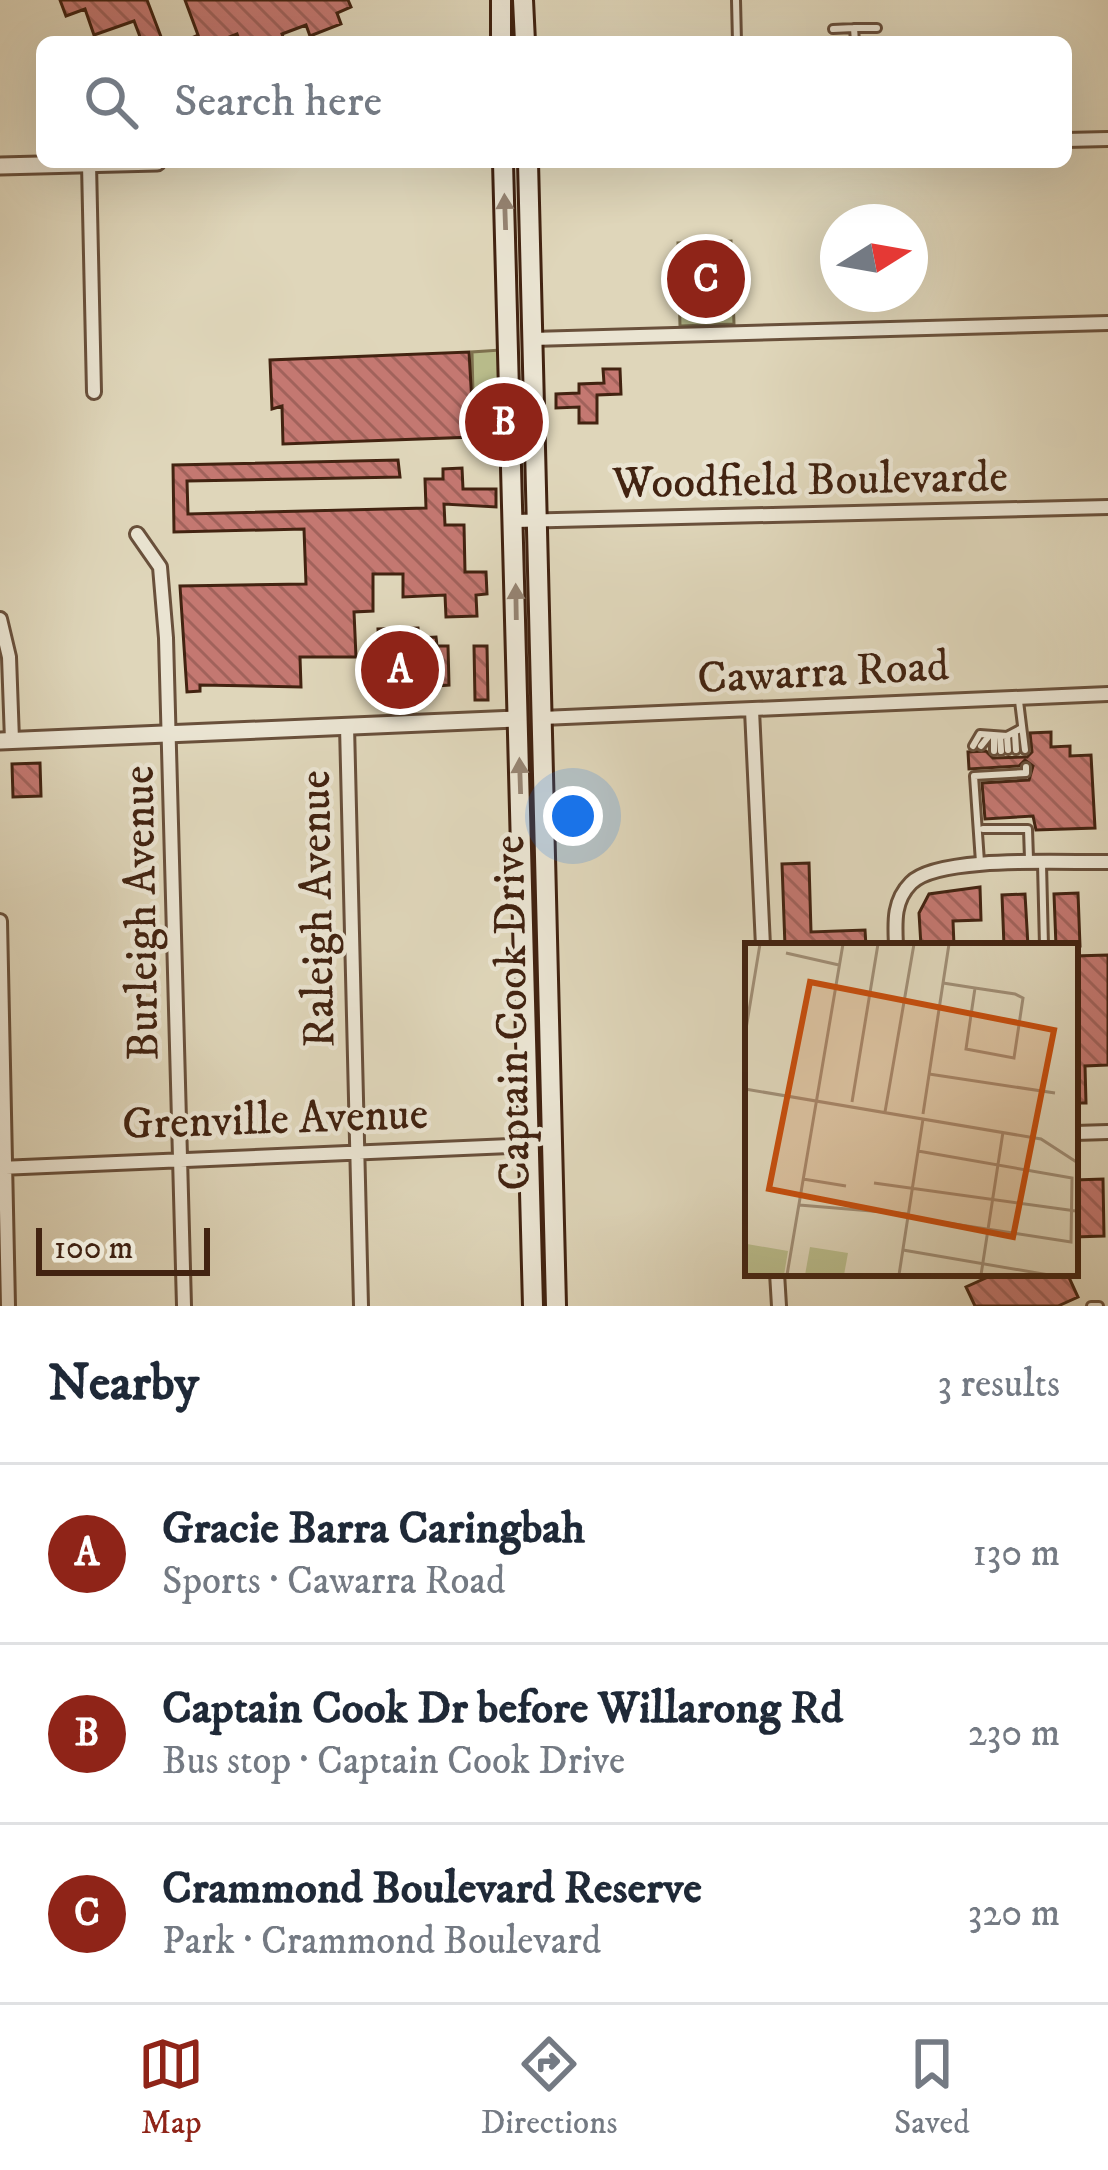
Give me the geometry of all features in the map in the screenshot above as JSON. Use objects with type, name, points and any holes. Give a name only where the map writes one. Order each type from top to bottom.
[{"type":"main road","points":[[501,0],[501,36]]},
{"type":"main road","points":[[523,0],[525,36]]},
{"type":"main road","name":"Captain Cook Drive","points":[[503,168],[533,1306]]},
{"type":"main road","name":"Captain Cook Drive","points":[[528,168],[556,1306]]},
{"type":"main road","points":[[518,719],[542,718]]},
{"type":"main road","name":"Grenville Avenue","points":[[531,1145],[552,1142]]},
{"type":"street","points":[[1072,140],[1108,140]]},
{"type":"street","points":[[0,166],[36,165]]},
{"type":"street","points":[[92,168],[94,392]]},
{"type":"street","points":[[532,339],[1108,323]]},
{"type":"street","name":"Woodfield Boulevarde","points":[[515,521],[1108,507]]},
{"type":"street","name":"Burleigh Avenue","points":[[137,534],[160,567],[170,734],[184,1306]]},
{"type":"street","points":[[0,619],[9,657],[6,741],[518,719]]},
{"type":"street","name":"Cawarra Road","points":[[542,718],[1108,694]]},
{"type":"street","points":[[752,710],[763,943]]},
{"type":"street","name":"Raleigh Avenue","points":[[347,726],[362,1306]]},
{"type":"street","points":[[896,943],[895,916],[910,884],[933,871],[1108,862]]},
{"type":"street","points":[[0,921],[8,1306]]},
{"type":"street","points":[[1078,1133],[1108,1132]]},
{"type":"street","name":"Grenville Avenue","points":[[3,1168],[531,1145]]},
{"type":"street","points":[[778,1276],[779,1306]]},
{"type":"lane","points":[[736,0],[737,36]]},
{"type":"lane","points":[[854,28],[855,36]]},
{"type":"lane","points":[[833,29],[877,28]]},
{"type":"lane","points":[[1009,751],[1004,734],[1019,698]]},
{"type":"lane","points":[[977,746],[974,736],[1004,734]]},
{"type":"lane","points":[[1004,734],[1009,751]]},
{"type":"lane","points":[[1004,734],[1009,751]]},
{"type":"lane","points":[[980,866],[978,772],[1008,770]]},
{"type":"lane","points":[[983,830],[1028,829],[1045,943]]},
{"type":"green space","points":[[731,241],[734,324],[680,326],[678,243]]},
{"type":"green space","points":[[500,350],[503,434],[474,436],[472,352]]},
{"type":"building","points":[[60,0],[147,0],[161,36],[140,36],[134,21],[94,35],[85,9],[66,16]]},
{"type":"building","points":[[185,0],[348,0],[351,7],[337,13],[341,24],[310,36],[306,25],[283,36],[198,35]]},
{"type":"building","points":[[469,352],[474,437],[283,444],[282,406],[272,409],[270,360]]},
{"type":"building","points":[[603,369],[620,369],[621,394],[597,395],[597,423],[579,423],[579,407],[556,408],[556,394],[579,393],[579,384],[604,383]]},
{"type":"building","points":[[398,460],[400,477],[187,481],[188,514],[426,508],[425,479],[443,479],[443,469],[462,468],[463,489],[496,489],[496,507],[444,504],[445,525],[464,525],[465,572],[486,572],[487,594],[476,595],[477,616],[446,617],[445,595],[403,597],[403,574],[373,574],[373,611],[354,612],[356,657],[300,657],[301,687],[200,685],[200,691],[187,692],[180,586],[306,584],[304,529],[174,532],[173,465]]},
{"type":"building","points":[[418,628],[419,638],[436,637],[437,646],[448,646],[449,685],[380,690],[378,629]]},
{"type":"building","points":[[474,646],[487,646],[488,700],[475,700]]},
{"type":"building","points":[[1051,732],[1051,747],[1070,746],[1070,756],[1091,755],[1095,828],[1036,830],[1033,816],[985,819],[982,783],[1029,780],[1033,766],[1025,760],[1019,766],[969,769],[968,752],[986,751],[993,758],[1027,757],[1032,752],[1030,733]]},
{"type":"building","points":[[40,763],[41,796],[13,797],[12,764]]},
{"type":"building","points":[[809,863],[811,932],[865,930],[866,943],[785,943],[782,864]]},
{"type":"building","points":[[980,887],[981,920],[953,921],[954,943],[921,943],[919,913],[929,894]]},
{"type":"building","points":[[1078,893],[1080,946],[1056,943],[1054,894]]},
{"type":"building","points":[[1025,894],[1028,943],[1004,943],[1002,895]]},
{"type":"building","points":[[1108,955],[1108,1065],[1085,1066],[1086,1103],[1078,1103],[1078,956]]},
{"type":"building","points":[[1103,1179],[1104,1236],[1078,1237],[1078,1180]]},
{"type":"building","points":[[990,1276],[1068,1276],[1078,1297],[1058,1306],[975,1306],[966,1287]]},
{"type":"place","name":"Crammond Boulevard Reserve","points":[[706,279]]},
{"type":"place","name":"Captain Cook Dr before Willarong Rd","points":[[504,422]]},
{"type":"place","name":"Gracie Barra Caringbah","points":[[400,670]]}]
